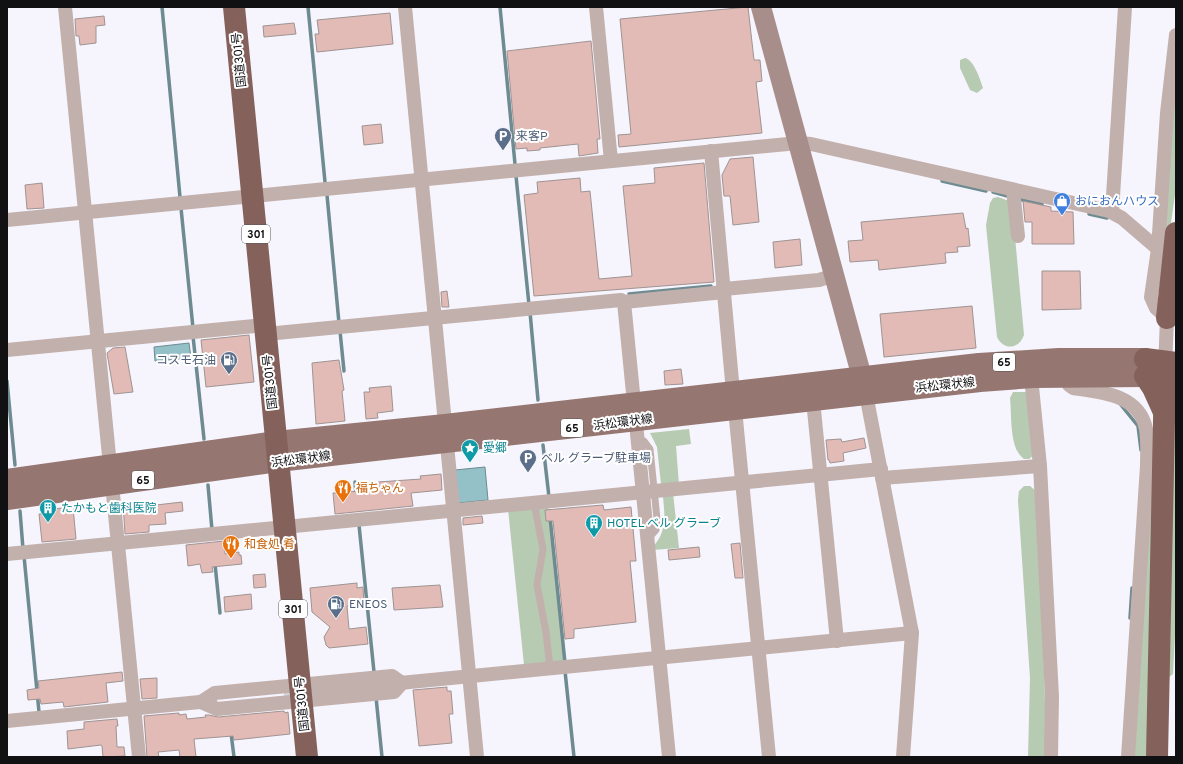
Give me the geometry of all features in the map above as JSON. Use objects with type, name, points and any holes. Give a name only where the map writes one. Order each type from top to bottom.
[{"type":"highway","name":"国道301号","points":[[234,7],[307,757]]},
{"type":"highway","points":[[1167,318],[1176,233]]},
{"type":"highway","points":[[1157,757],[1164,413],[1160,400],[1163,365]]},
{"type":"main road","name":"浜松環状線","points":[[7,499],[111,475],[277,452],[446,434],[636,421],[734,400],[865,385],[1005,362],[1058,359],[1163,365]]},
{"type":"main road","name":"浜松環状線","points":[[734,400],[813,400],[865,385],[1067,376],[1163,365]]},
{"type":"main road","name":"浜松環状線","points":[[7,480],[111,475]]},
{"type":"street","points":[[65,7],[139,757]]},
{"type":"street","points":[[405,7],[477,757]]},
{"type":"street","points":[[596,7],[611,161]]},
{"type":"street","points":[[761,7],[836,275],[865,385],[912,633],[903,757]]},
{"type":"street","points":[[1112,212],[1125,7]]},
{"type":"street","points":[[1163,365],[1167,318],[1156,308],[1151,297],[1158,249],[1167,113],[1176,35]]},
{"type":"street","points":[[7,220],[798,143],[811,144],[1112,212],[1122,218],[1158,249]]},
{"type":"street","points":[[711,151],[769,757]]},
{"type":"street","points":[[1013,190],[1018,236]]},
{"type":"street","points":[[7,350],[98,341],[435,318],[621,300],[624,302],[819,280],[836,275]]},
{"type":"street","points":[[624,302],[636,421],[649,492],[648,539],[669,757]]},
{"type":"street","points":[[1067,376],[1069,385],[1073,388],[1112,395],[1134,406],[1142,416],[1146,428],[1147,466],[1128,757]]},
{"type":"street","points":[[1031,377],[1040,466],[1052,697],[1051,757]]},
{"type":"street","points":[[813,400],[836,641]]},
{"type":"street","points":[[7,554],[820,475],[881,474],[1040,466]]},
{"type":"street","points":[[7,721],[201,702],[215,693],[301,693],[912,633]]},
{"type":"street","points":[[301,693],[392,676],[402,683]]},
{"type":"lane","points":[[534,503],[543,549],[537,585],[546,632],[550,668]]},
{"type":"green space","points":[[965,58],[968,59],[974,66],[982,84],[983,88],[977,93],[970,90],[960,68],[960,60]]},
{"type":"green space","points":[[1176,64],[1176,188],[1162,285]]},
{"type":"green space","points":[[998,197],[1009,201],[1015,237],[1024,335],[1019,343],[1011,346],[1003,345],[997,337],[986,225],[990,203],[993,198]]},
{"type":"green space","points":[[1013,392],[1026,392],[1034,455],[1029,459],[1024,459],[1019,454],[1012,432],[1010,398]]},
{"type":"green space","points":[[1176,395],[1176,616],[1173,674],[1169,677],[1173,398]]},
{"type":"green space","points":[[689,429],[691,444],[676,446],[679,485],[661,484],[657,447],[650,433]]},
{"type":"green space","points":[[1024,486],[1030,486],[1036,491],[1038,500],[1047,757],[1028,757],[1030,678],[1018,500],[1019,491]]},
{"type":"green space","points":[[1153,486],[1150,757],[1132,757],[1150,488]]},
{"type":"green space","points":[[673,493],[679,548],[652,550],[663,530],[663,497]]},
{"type":"green space","points":[[548,505],[564,662],[524,665],[508,509]]},
{"type":"water","points":[[189,343],[191,358],[155,361],[154,347]]},
{"type":"water","points":[[485,467],[488,500],[458,503],[455,470]]},
{"type":"building","points":[[748,7],[754,60],[760,60],[762,81],[756,82],[762,133],[619,147],[618,135],[631,134],[620,19]]},
{"type":"building","points":[[390,13],[393,44],[317,52],[315,34],[319,34],[317,20]]},
{"type":"building","points":[[104,16],[105,25],[96,26],[96,43],[80,45],[79,36],[76,36],[75,19]]},
{"type":"building","points":[[294,23],[296,34],[264,37],[263,26]]},
{"type":"building","points":[[591,41],[600,139],[597,139],[598,153],[579,156],[578,144],[540,148],[540,150],[527,151],[527,148],[516,149],[507,51]]},
{"type":"building","points":[[381,124],[383,143],[364,145],[362,126]]},
{"type":"building","points":[[753,157],[759,222],[733,225],[730,196],[724,196],[722,175],[730,159]]},
{"type":"building","points":[[704,163],[714,282],[534,296],[524,195],[538,193],[537,182],[580,178],[581,192],[590,191],[599,279],[632,276],[623,186],[655,183],[654,168]]},
{"type":"building","points":[[42,183],[44,208],[27,209],[25,185]]},
{"type":"building","points":[[1023,201],[1051,207],[1051,211],[1073,212],[1074,244],[1032,244],[1032,222],[1025,222]]},
{"type":"building","points":[[963,213],[966,229],[968,228],[970,246],[957,247],[958,252],[945,253],[946,263],[879,270],[878,260],[850,262],[848,241],[863,240],[861,222]]},
{"type":"building","points":[[800,239],[802,265],[775,268],[773,242]]},
{"type":"building","points":[[1042,271],[1080,271],[1081,309],[1042,310]]},
{"type":"building","points":[[447,291],[449,307],[442,307],[441,292]]},
{"type":"building","points":[[972,306],[976,348],[884,357],[880,314]]},
{"type":"building","points":[[249,335],[254,382],[206,387],[201,340]]},
{"type":"building","points":[[125,347],[133,392],[114,394],[107,353],[113,348]]},
{"type":"building","points":[[339,360],[344,390],[342,391],[345,421],[316,424],[312,363]]},
{"type":"building","points":[[681,369],[683,384],[665,385],[664,371]]},
{"type":"building","points":[[391,386],[393,411],[377,413],[378,418],[366,419],[364,392],[370,392],[369,388]]},
{"type":"building","points":[[864,438],[866,448],[843,453],[844,461],[830,463],[828,460],[826,440],[841,439],[842,442]]},
{"type":"building","points":[[441,474],[442,490],[411,493],[413,506],[335,514],[333,493],[360,491],[362,485],[379,484],[378,482],[421,479],[420,476]]},
{"type":"building","points":[[139,501],[139,507],[182,502],[183,511],[165,513],[166,524],[149,525],[149,532],[125,534],[123,503]]},
{"type":"building","points":[[603,505],[604,510],[631,507],[636,561],[630,561],[636,622],[574,629],[574,638],[565,639],[553,521],[546,521],[545,510]]},
{"type":"building","name":"たかもと歯科医院","points":[[73,507],[76,539],[42,542],[39,514],[43,514],[42,510]]},
{"type":"building","points":[[482,516],[483,523],[463,525],[463,518]]},
{"type":"building","points":[[224,541],[225,554],[239,552],[239,555],[241,555],[242,564],[212,567],[213,572],[202,573],[200,564],[188,566],[186,545]]},
{"type":"building","points":[[740,543],[743,578],[735,578],[731,544]]},
{"type":"building","points":[[699,547],[700,557],[669,560],[668,550]]},
{"type":"building","points":[[265,574],[266,587],[254,588],[253,575]]},
{"type":"building","points":[[357,583],[357,588],[363,587],[364,605],[347,606],[349,629],[366,627],[368,644],[329,648],[326,645],[324,637],[330,627],[312,612],[310,588]]},
{"type":"building","points":[[440,585],[443,607],[394,610],[392,588]]},
{"type":"building","points":[[251,594],[252,609],[225,612],[224,597]]},
{"type":"building","points":[[122,672],[123,681],[106,683],[108,702],[64,707],[63,702],[41,704],[40,699],[28,700],[27,690],[39,688],[38,681]]},
{"type":"building","points":[[157,678],[157,698],[142,699],[140,679]]},
{"type":"building","points":[[447,687],[447,691],[451,691],[453,714],[449,714],[452,743],[419,746],[413,690]]},
{"type":"building","points":[[284,711],[285,713],[288,712],[290,734],[234,740],[233,736],[194,739],[196,757],[180,757],[179,750],[158,752],[159,757],[147,757],[144,716],[179,713],[179,715],[186,714],[187,719],[206,717],[205,715],[218,717]]},
{"type":"building","points":[[117,719],[117,747],[124,747],[125,756],[103,757],[101,745],[68,749],[67,731],[84,729],[84,722]]},
{"type":"waterway","points":[[162,7],[180,197]]},
{"type":"waterway","points":[[308,7],[325,182]]},
{"type":"waterway","points":[[500,7],[515,164]]},
{"type":"waterway","points":[[516,176],[529,305]]},
{"type":"waterway","points":[[942,181],[986,191]]},
{"type":"waterway","points":[[993,192],[1011,197]]},
{"type":"waterway","points":[[327,195],[339,323]]},
{"type":"waterway","points":[[1018,199],[1042,204]]},
{"type":"waterway","points":[[181,208],[193,328]]},
{"type":"waterway","points":[[1089,214],[1107,218]]},
{"type":"waterway","points":[[629,294],[711,286]]},
{"type":"waterway","points":[[530,312],[538,400]]},
{"type":"waterway","points":[[340,331],[344,371]]},
{"type":"waterway","points":[[193,336],[204,439]]},
{"type":"waterway","points":[[7,381],[15,465]]},
{"type":"waterway","points":[[1121,405],[1138,426],[1141,450]]},
{"type":"waterway","points":[[543,445],[549,497]]},
{"type":"waterway","points":[[355,482],[356,494]]},
{"type":"waterway","points":[[208,485],[212,530]]},
{"type":"waterway","points":[[20,511],[23,549]]},
{"type":"waterway","points":[[550,517],[565,663]]},
{"type":"waterway","points":[[359,525],[374,672]]},
{"type":"waterway","points":[[24,556],[39,712]]},
{"type":"waterway","points":[[215,564],[220,613]]},
{"type":"waterway","points":[[1130,618],[1132,588]]},
{"type":"waterway","points":[[565,671],[574,757]]},
{"type":"waterway","points":[[376,697],[382,757]]},
{"type":"waterway","points":[[231,733],[234,757]]},
{"type":"tunnel","points":[[284,694],[309,692]]},
{"type":"place","name":"来客P","points":[[503,151]]},
{"type":"place","name":"おにおんハウス","points":[[1062,216]]},
{"type":"place","name":"コスモ石油","points":[[229,375]]},
{"type":"place","name":"愛郷","points":[[470,463]]},
{"type":"place","name":"ベル グラーブ駐車場","points":[[528,473]]},
{"type":"place","name":"福ちゃん","points":[[343,503]]},
{"type":"place","name":"たかもと歯科医院","points":[[48,523]]},
{"type":"place","name":"HOTEL ベル グラーブ","points":[[594,538]]},
{"type":"place","name":"和食処 肴","points":[[231,559]]},
{"type":"place","name":"ENEOS","points":[[336,619]]}]
